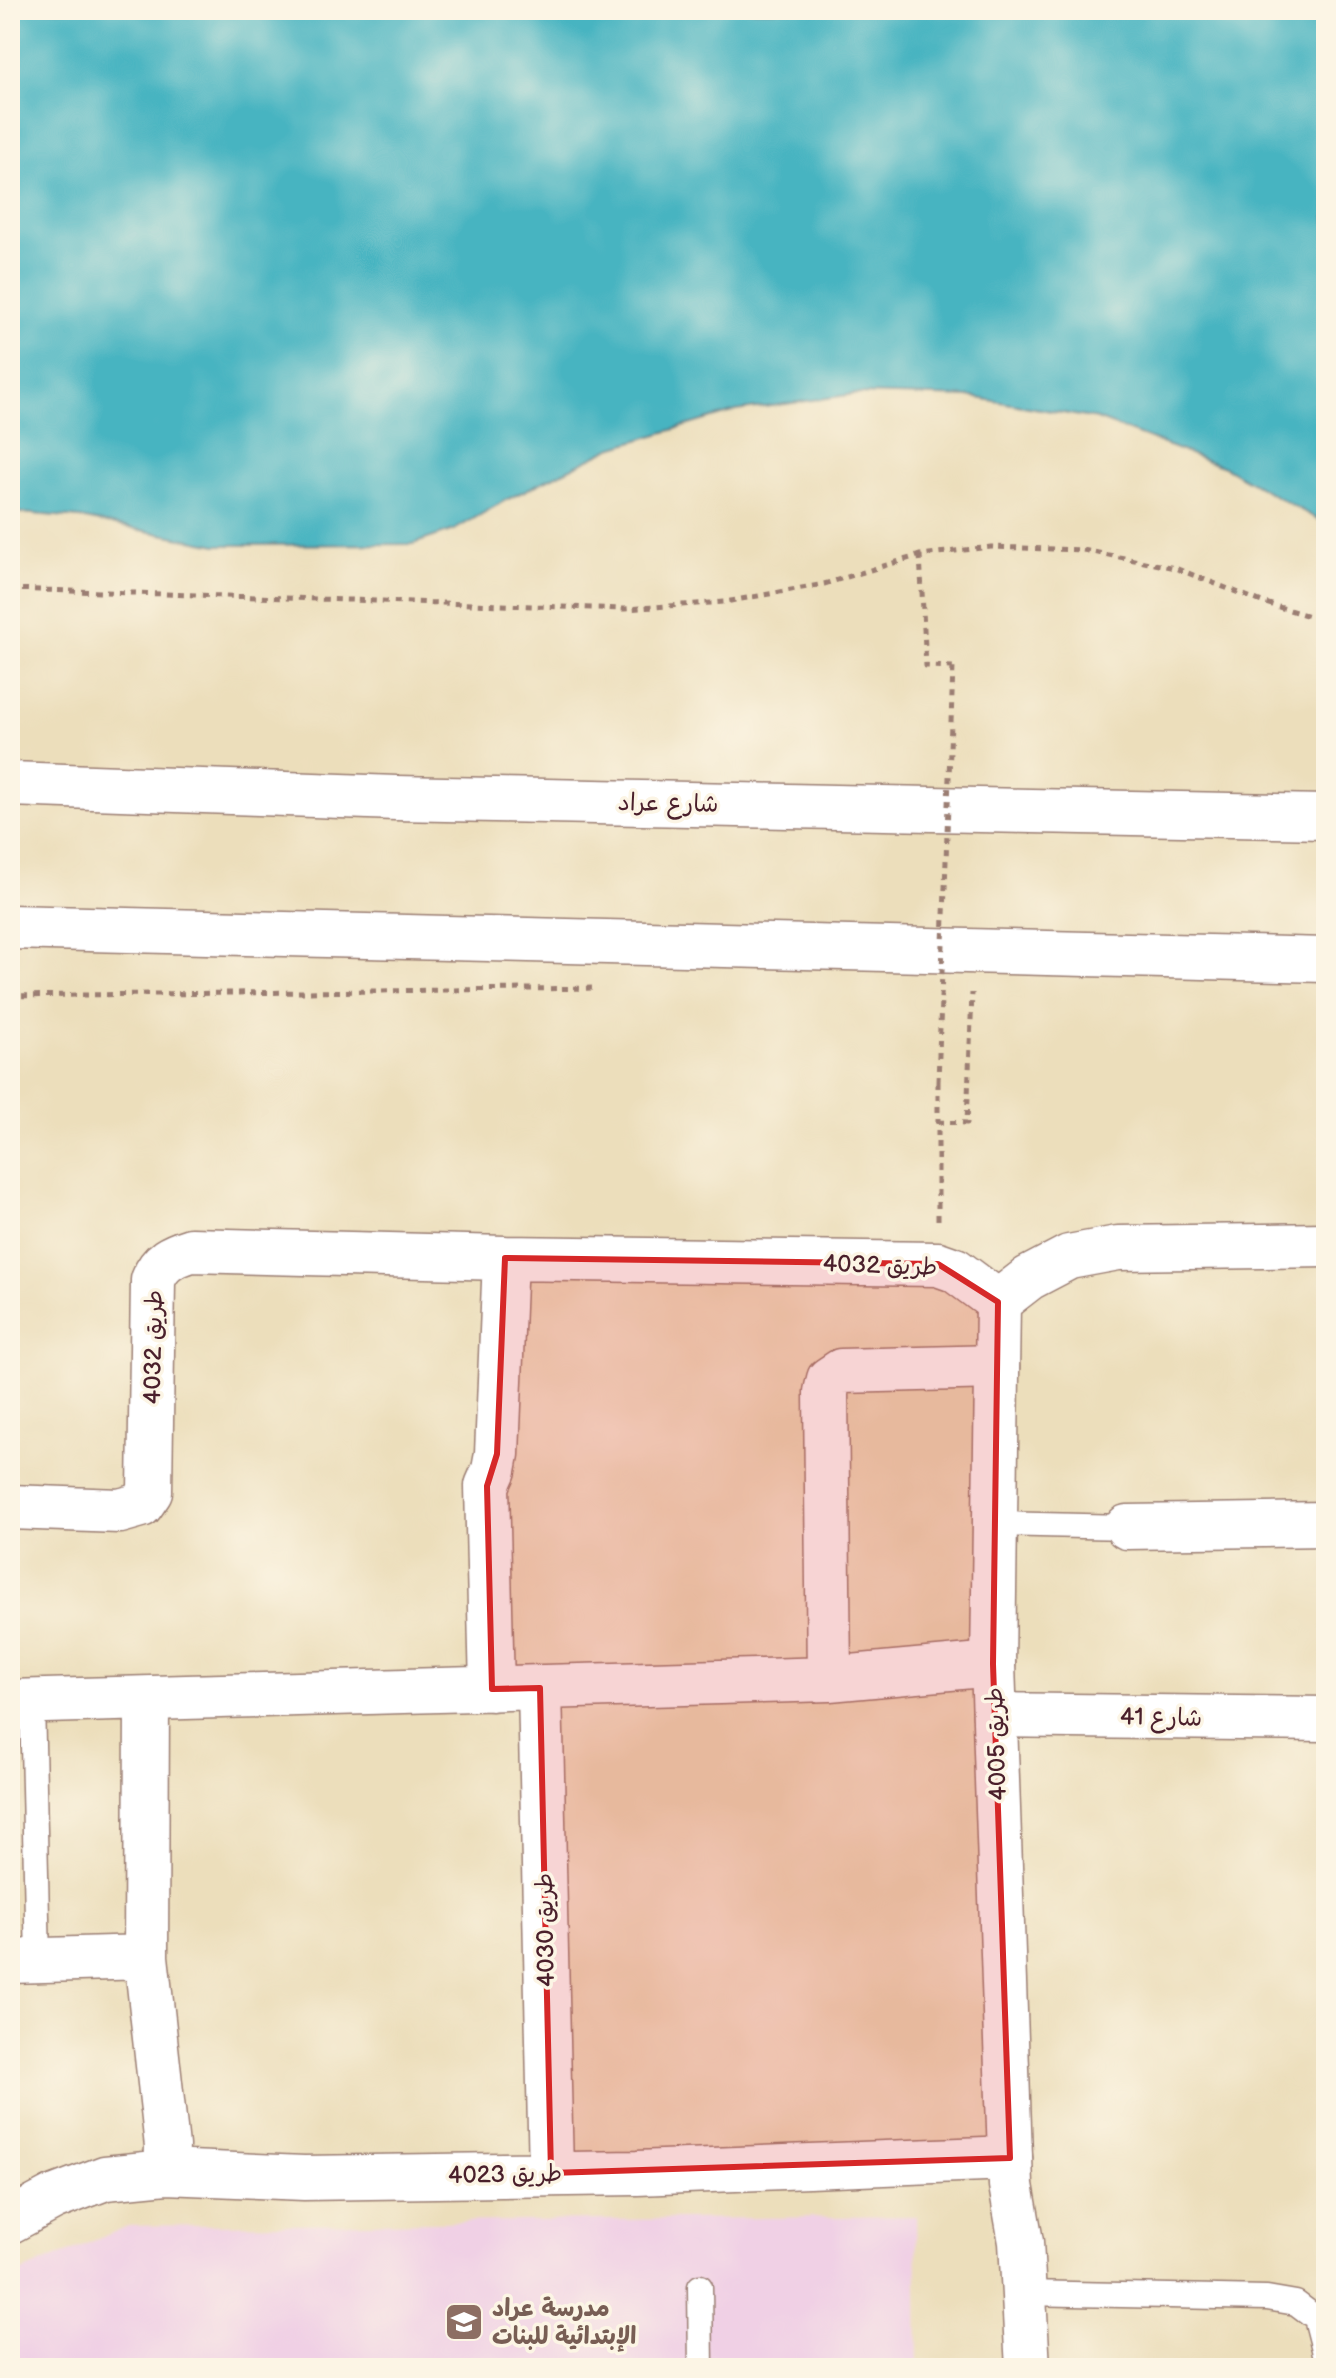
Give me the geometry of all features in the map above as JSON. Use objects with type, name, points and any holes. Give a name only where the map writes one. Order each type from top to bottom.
[{"type":"street","name":"شارع عراد","points":[[10,784],[396,798],[1326,817]]},
{"type":"street","points":[[10,927],[1326,960]]},
{"type":"street","points":[[10,954],[117,931]]},
{"type":"street","points":[[998,1302],[1029,1278],[1069,1257],[1118,1248],[1326,1245]]},
{"type":"street","name":"طريق 4032","points":[[10,1507],[120,1511],[141,1505],[150,1492],[153,1280],[165,1260],[191,1250],[938,1264],[955,1270],[998,1302]]},
{"type":"street","points":[[492,1689],[487,1486],[497,1454],[505,1258]]},
{"type":"street","name":"طريق 4005","points":[[998,1302],[993,1664],[1011,2172],[1021,2242],[1028,2368]]},
{"type":"street","points":[[829,1679],[826,1407],[829,1379],[841,1371],[997,1367]]},
{"type":"street","points":[[1127,1527],[1326,1524]]},
{"type":"street","points":[[21,1702],[829,1679],[993,1664]]},
{"type":"street","name":"طريق 4030","points":[[540,1688],[551,2173]]},
{"type":"street","points":[[147,1699],[146,1957],[167,2146],[166,2172]]},
{"type":"street","name":"شارع 41","points":[[995,1715],[1326,1719]]},
{"type":"street","points":[[24,1961],[146,1957]]},
{"type":"street","name":"طريق 4023","points":[[10,2221],[53,2198],[105,2178],[166,2172],[304,2178],[551,2173],[1011,2172]]},
{"type":"street","name":"طريق 4005","points":[[1006,2368],[1004,2214],[1011,2172]]},
{"type":"lane","points":[[995,1524],[1127,1527]]},
{"type":"lane","points":[[21,1702],[24,1961]]},
{"type":"lane","points":[[700,2287],[701,2368]]},
{"type":"lane","points":[[1024,2293],[1267,2298],[1296,2303],[1316,2318],[1326,2357]]},
{"type":"path","points":[[10,589],[625,609],[725,602],[824,584],[920,555],[991,547],[1083,550],[1175,568],[1262,602],[1326,621]]},
{"type":"path","points":[[920,555],[926,666],[953,667],[938,1082],[938,1264]]},
{"type":"path","points":[[938,1122],[967,1123],[972,983]]},
{"type":"highlighted area","points":[[505,1258],[938,1264],[998,1302],[993,1664],[1010,2158],[551,2173],[540,1688],[492,1689],[487,1486],[497,1454]]},
{"type":"shaded area","name":"مدرسة عراد الإبتدائية للبنات","points":[[916,2216],[918,2368],[10,2368],[10,2277],[128,2226]]},
{"type":"water","points":[[10,10],[1326,10],[1326,524],[1224,467],[1097,419],[972,397],[855,394],[736,411],[611,448],[506,500],[454,530],[413,544],[217,545],[80,518],[10,512]]},
{"type":"place","name":"مدرسة عراد الإبتدائية للبنات","points":[[464,2322]]}]
